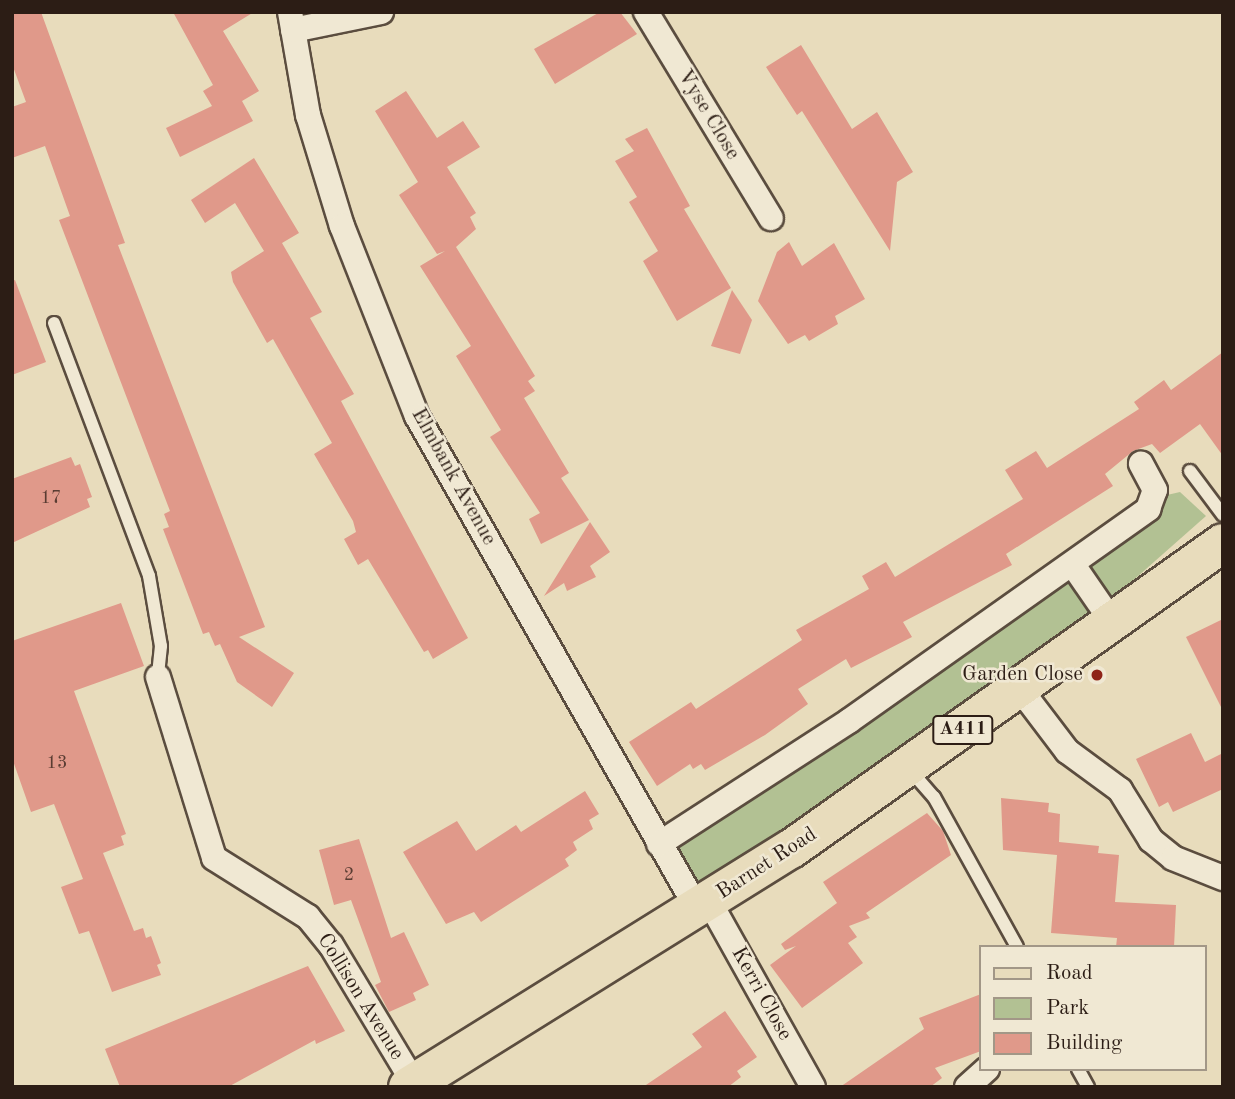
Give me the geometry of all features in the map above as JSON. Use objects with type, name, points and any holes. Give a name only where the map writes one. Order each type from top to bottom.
[{"type":"main road","name":"Barnet Road","points":[[411,1085],[703,905],[909,768],[1223,542]]},
{"type":"street","points":[[292,21],[381,12]]},
{"type":"street","name":"Vyse Close","points":[[646,12],[771,218]]},
{"type":"street","name":"Elmbank Avenue","points":[[292,21],[308,115],[342,226],[417,416],[659,844],[703,905]]},
{"type":"street","points":[[659,844],[849,721],[1149,509],[1155,490],[1141,464]]},
{"type":"street","points":[[1073,565],[1113,623]]},
{"type":"street","name":"Collison Avenue","points":[[158,677],[214,858],[308,918],[331,945],[411,1085]]},
{"type":"street","points":[[1020,689],[1067,751],[1120,790],[1151,841],[1173,858],[1223,878]]},
{"type":"street","name":"Kerri Close","points":[[703,905],[813,1087]]},
{"type":"street","points":[[967,1087],[985,1071]]},
{"type":"lane","points":[[54,323],[149,576],[161,646],[158,677]]},
{"type":"lane","points":[[1190,471],[1223,515]]},
{"type":"lane","points":[[909,768],[934,797],[1016,945]]},
{"type":"lane","points":[[1079,1071],[1088,1087]]},
{"type":"green space","points":[[1180,492],[1206,516],[1103,607],[709,901],[659,844],[1154,498]]},
{"type":"building","points":[[12,12],[41,12],[125,243],[118,245],[265,627],[239,637],[294,673],[272,707],[237,682],[220,644],[215,646],[209,632],[203,634],[163,529],[169,527],[164,514],[170,511],[59,220],[70,216],[45,146],[12,158],[12,107],[26,102],[12,64]]},
{"type":"building","points":[[173,12],[254,12],[223,31],[259,91],[242,101],[253,121],[180,157],[166,128],[212,106],[203,91],[213,85]]},
{"type":"building","points":[[600,12],[620,12],[637,34],[555,84],[534,49]]},
{"type":"building","points":[[801,45],[852,129],[877,112],[913,172],[897,182],[890,251],[802,111],[797,115],[766,67]]},
{"type":"building","points":[[406,91],[437,138],[463,121],[480,147],[447,167],[476,213],[470,217],[476,229],[456,247],[535,376],[528,381],[535,391],[524,398],[569,473],[561,478],[589,520],[541,544],[529,519],[540,513],[490,437],[501,430],[456,356],[471,346],[420,266],[445,251],[437,254],[399,195],[418,182],[375,111]]},
{"type":"building","points":[[647,128],[690,206],[684,209],[731,288],[677,321],[643,261],[658,251],[629,202],[637,197],[615,161],[634,151],[625,139]]},
{"type":"building","points":[[254,158],[299,233],[282,243],[322,312],[310,318],[354,394],[341,401],[468,638],[433,659],[428,650],[424,652],[368,559],[358,565],[344,539],[356,532],[353,521],[314,454],[332,443],[273,339],[267,343],[233,282],[231,272],[264,251],[235,203],[205,223],[191,200]]},
{"type":"building","points":[[789,242],[802,266],[834,243],[865,299],[835,316],[838,324],[809,341],[805,335],[788,344],[758,301],[777,252]]},
{"type":"building","points":[[15,280],[46,362],[12,375],[12,281]]},
{"type":"building","points":[[732,290],[752,320],[740,354],[711,346]]},
{"type":"building","points":[[1223,352],[1223,456],[1200,424],[1160,453],[1152,444],[1133,451],[1105,474],[1113,486],[1006,554],[1012,565],[903,622],[912,637],[851,668],[846,659],[798,689],[808,704],[765,735],[705,770],[701,764],[693,769],[690,764],[657,786],[629,742],[691,702],[696,709],[802,640],[796,630],[869,589],[862,576],[886,562],[895,577],[1023,499],[1005,470],[1036,451],[1047,468],[1139,409],[1134,402],[1164,380],[1171,390]]},
{"type":"building","points":[[71,457],[75,466],[80,464],[92,497],[87,499],[90,507],[12,543],[12,479]]},
{"type":"building","points":[[590,522],[610,552],[590,566],[596,577],[567,591],[564,583],[544,596]]},
{"type":"building","points":[[121,603],[144,666],[74,691],[126,834],[121,836],[124,845],[103,853],[134,931],[143,928],[146,938],[151,936],[161,963],[157,965],[161,975],[112,992],[89,931],[79,934],[61,887],[83,879],[54,804],[31,812],[12,758],[12,641]]},
{"type":"building","points":[[1223,619],[1223,711],[1186,637]]},
{"type":"building","points":[[1191,733],[1205,762],[1223,753],[1223,789],[1173,812],[1168,802],[1159,807],[1136,759]]},
{"type":"building","points":[[585,791],[599,814],[589,820],[593,829],[573,842],[577,850],[565,859],[569,866],[481,922],[474,912],[446,924],[403,852],[457,821],[476,851],[516,825],[521,832]]},
{"type":"building","points":[[1001,798],[1049,803],[1048,812],[1060,814],[1059,842],[1099,846],[1098,853],[1119,855],[1115,902],[1176,905],[1174,945],[1116,945],[1117,938],[1051,933],[1057,855],[1003,850]]},
{"type":"building","points":[[927,813],[943,831],[951,855],[866,913],[870,918],[849,926],[857,937],[848,943],[863,963],[802,1008],[770,965],[796,946],[785,950],[781,944],[837,903],[823,882]]},
{"type":"building","points":[[359,839],[391,938],[404,932],[429,985],[413,993],[416,1000],[389,1012],[375,985],[381,982],[351,900],[334,905],[319,850]]},
{"type":"building","points":[[308,966],[345,1031],[316,1044],[315,1040],[228,1087],[120,1087],[105,1049]]},
{"type":"building","points":[[979,995],[979,1052],[935,1068],[942,1078],[930,1087],[840,1087],[924,1029],[919,1018]]},
{"type":"building","points":[[725,1011],[757,1057],[737,1071],[741,1077],[728,1087],[643,1087],[702,1047],[692,1034]]},
{"type":"place","name":"Garden Close","points":[[1097,675]]}]
